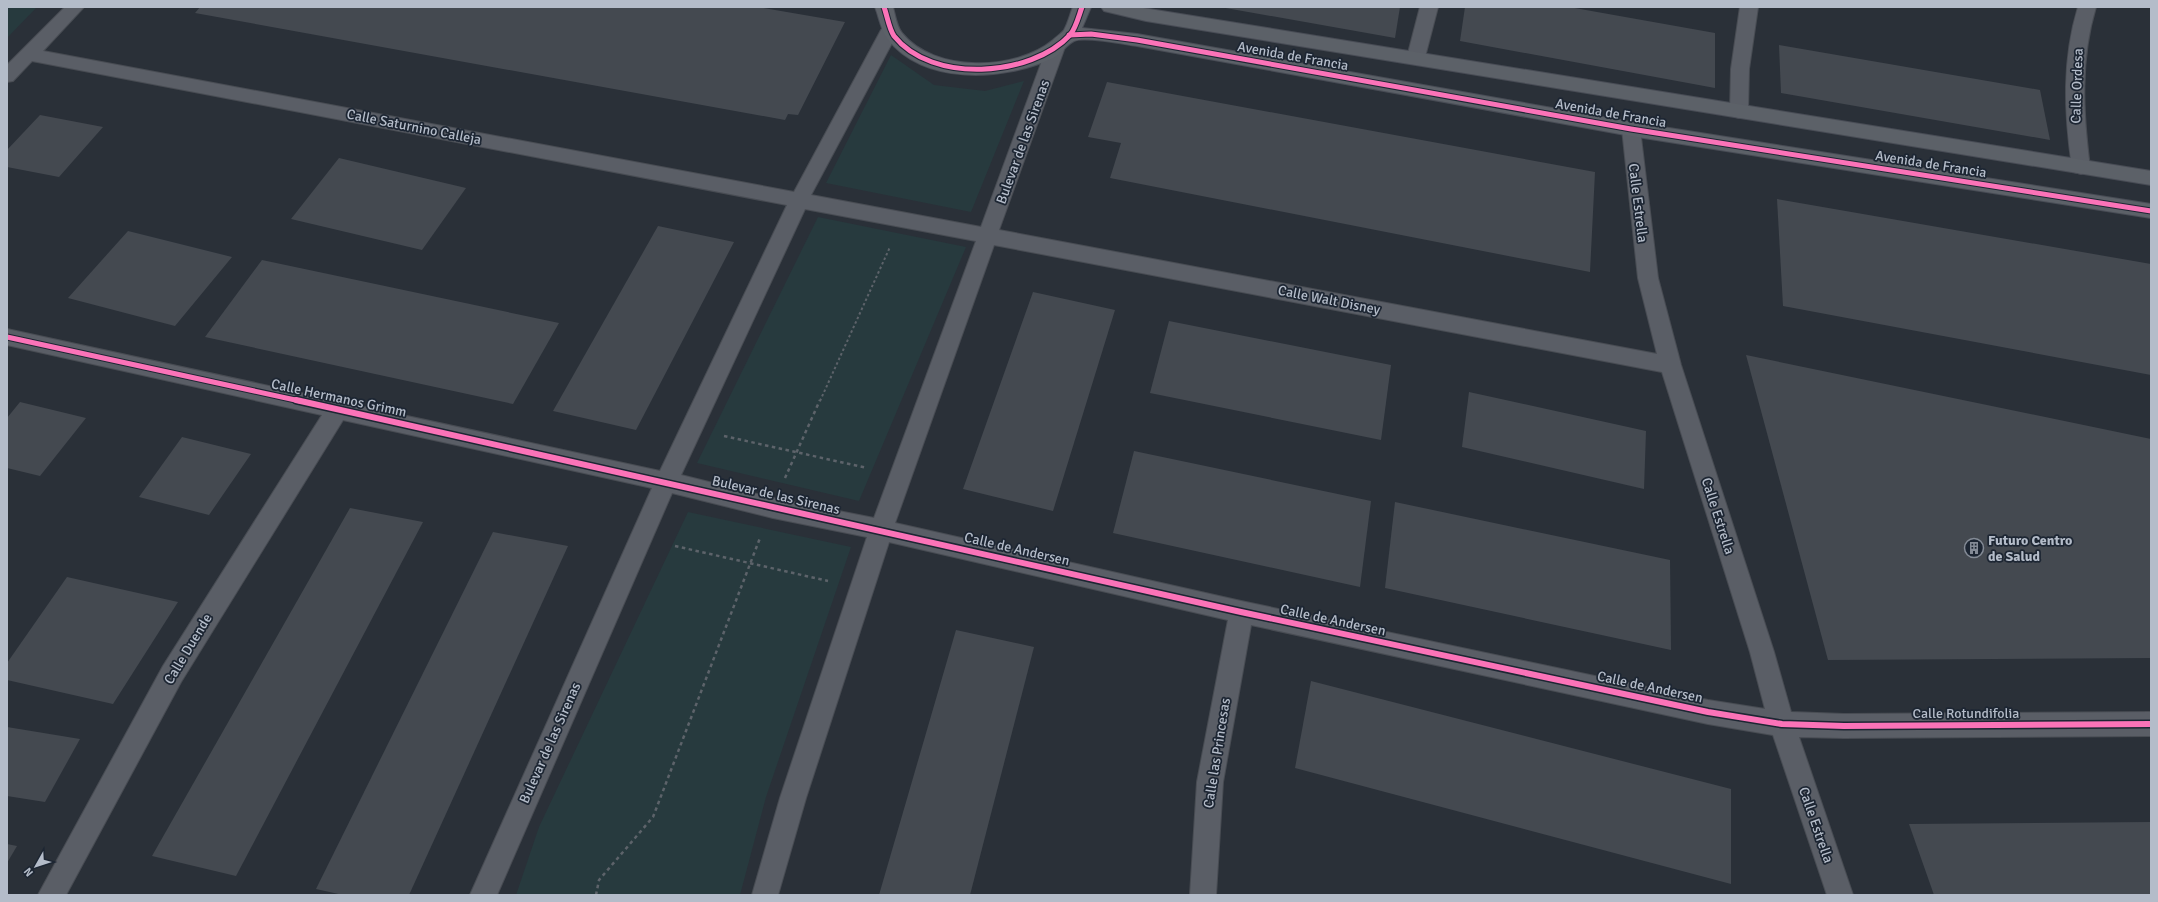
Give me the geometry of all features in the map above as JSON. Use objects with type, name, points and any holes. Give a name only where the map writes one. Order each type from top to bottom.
[{"type":"main road","points":[[884,7],[884,17],[890,30],[901,43],[915,54],[933,63],[953,68],[976,70],[998,69],[1020,65],[1039,57],[1062,41],[1077,23],[1082,7]]},
{"type":"main road","name":"Avenida de Francia","points":[[1110,7],[2151,178]]},
{"type":"main road","name":"Avenida de Francia","points":[[1062,41],[1091,34],[1137,40],[1631,129],[2151,211]]},
{"type":"street","points":[[7,76],[75,7]]},
{"type":"street","points":[[1416,57],[1429,7]]},
{"type":"street","points":[[1739,111],[1740,69],[1749,7]]},
{"type":"street","name":"Calle Ordesa","points":[[2081,167],[2074,104],[2079,39],[2087,7]]},
{"type":"street","name":"Bulevar de las Sirenas","points":[[483,895],[640,538],[691,429],[799,200],[890,30]]},
{"type":"street","name":"Bulevar de las Sirenas","points":[[765,895],[793,798],[881,530],[988,236],[1062,41]]},
{"type":"street","name":"Calle Saturnino Calleja","points":[[28,54],[799,200]]},
{"type":"street","name":"Calle Estrella","points":[[1631,129],[1648,278],[1670,364],[1762,652],[1782,724],[1840,895]]},
{"type":"street","points":[[799,200],[988,236]]},
{"type":"street","name":"Calle Walt Disney","points":[[988,236],[1670,364]]},
{"type":"street","name":"Calle Hermanos Grimm","points":[[7,337],[667,482]]},
{"type":"street","name":"Calle Duende","points":[[51,895],[172,674],[337,410]]},
{"type":"street","name":"Bulevar de las Sirenas","points":[[667,482],[773,508],[881,530]]},
{"type":"street","name":"Calle de Andersen","points":[[881,530],[1241,612],[1700,710],[1782,724]]},
{"type":"street","name":"Calle las Princesas","points":[[1203,895],[1210,782],[1241,612]]},
{"type":"street","name":"Calle Rotundifolia","points":[[1782,724],[1844,726],[2151,724]]},
{"type":"path","points":[[596,895],[600,880],[653,816],[749,563],[796,452],[903,220]]},
{"type":"path","points":[[691,429],[901,475]]},
{"type":"path","points":[[640,538],[863,588]]},
{"type":"green space","points":[[7,7],[37,7],[7,38]]},
{"type":"green space","points":[[891,55],[934,85],[985,91],[1024,81],[971,212],[826,183]]},
{"type":"green space","points":[[818,217],[966,247],[859,501],[697,463]]},
{"type":"green space","points":[[688,512],[851,547],[766,797],[740,895],[516,895],[539,827]]},
{"type":"building","points":[[200,7],[758,7],[845,22],[798,115],[788,114],[785,120],[195,13]]},
{"type":"building","points":[[1220,7],[1400,7],[1395,38]]},
{"type":"building","points":[[1465,7],[1569,7],[1715,33],[1715,88],[1460,41]]},
{"type":"building","points":[[1779,45],[2040,90],[2050,140],[1781,93]]},
{"type":"building","points":[[1107,82],[1595,172],[1590,272],[1110,178],[1121,143],[1088,137]]},
{"type":"building","points":[[40,115],[103,127],[59,177],[7,167],[7,150]]},
{"type":"building","points":[[339,158],[466,188],[422,250],[291,219]]},
{"type":"building","points":[[1777,199],[2151,264],[2151,375],[1783,306]]},
{"type":"building","points":[[658,226],[734,242],[636,430],[553,411]]},
{"type":"building","points":[[128,231],[232,257],[175,326],[68,298]]},
{"type":"building","points":[[262,260],[559,323],[513,404],[205,337]]},
{"type":"building","points":[[1033,292],[1115,310],[1053,511],[963,489]]},
{"type":"building","points":[[1169,321],[1391,365],[1381,440],[1150,393]]},
{"type":"building","name":"Futuro Centro de Salud","points":[[1746,355],[2151,439],[2151,658],[1828,660]]},
{"type":"building","points":[[1469,392],[1646,431],[1644,489],[1462,447]]},
{"type":"building","points":[[20,402],[86,418],[40,476],[7,468],[7,418]]},
{"type":"building","points":[[182,437],[251,454],[209,515],[139,497]]},
{"type":"building","points":[[1134,451],[1371,501],[1360,587],[1113,533]]},
{"type":"building","points":[[1395,502],[1670,560],[1671,650],[1385,588]]},
{"type":"building","points":[[350,508],[423,522],[236,876],[152,856]]},
{"type":"building","points":[[493,532],[568,546],[409,895],[343,895],[316,889]]},
{"type":"building","points":[[67,577],[178,602],[113,704],[7,680],[7,663]]},
{"type":"building","points":[[956,630],[1034,647],[970,895],[879,895]]},
{"type":"building","points":[[1311,681],[1731,789],[1731,884],[1295,768]]},
{"type":"building","points":[[7,727],[80,739],[45,802],[7,796]]},
{"type":"building","points":[[2151,822],[2151,895],[1934,895],[1909,824]]},
{"type":"building","points":[[7,844],[17,846],[7,863]]},
{"type":"cycle path","points":[[884,7],[894,35],[916,55],[946,66],[982,70],[1017,65],[1048,53],[1071,34],[1082,7]]},
{"type":"cycle path","points":[[1069,35],[1091,34],[1137,40],[1631,129],[2151,211]]},
{"type":"cycle path","points":[[7,337],[667,482],[773,508],[881,530],[1241,612],[1708,712],[1782,724],[1844,726],[2151,724]]},
{"type":"place","name":"Futuro Centro de Salud","points":[[1974,548]]}]
